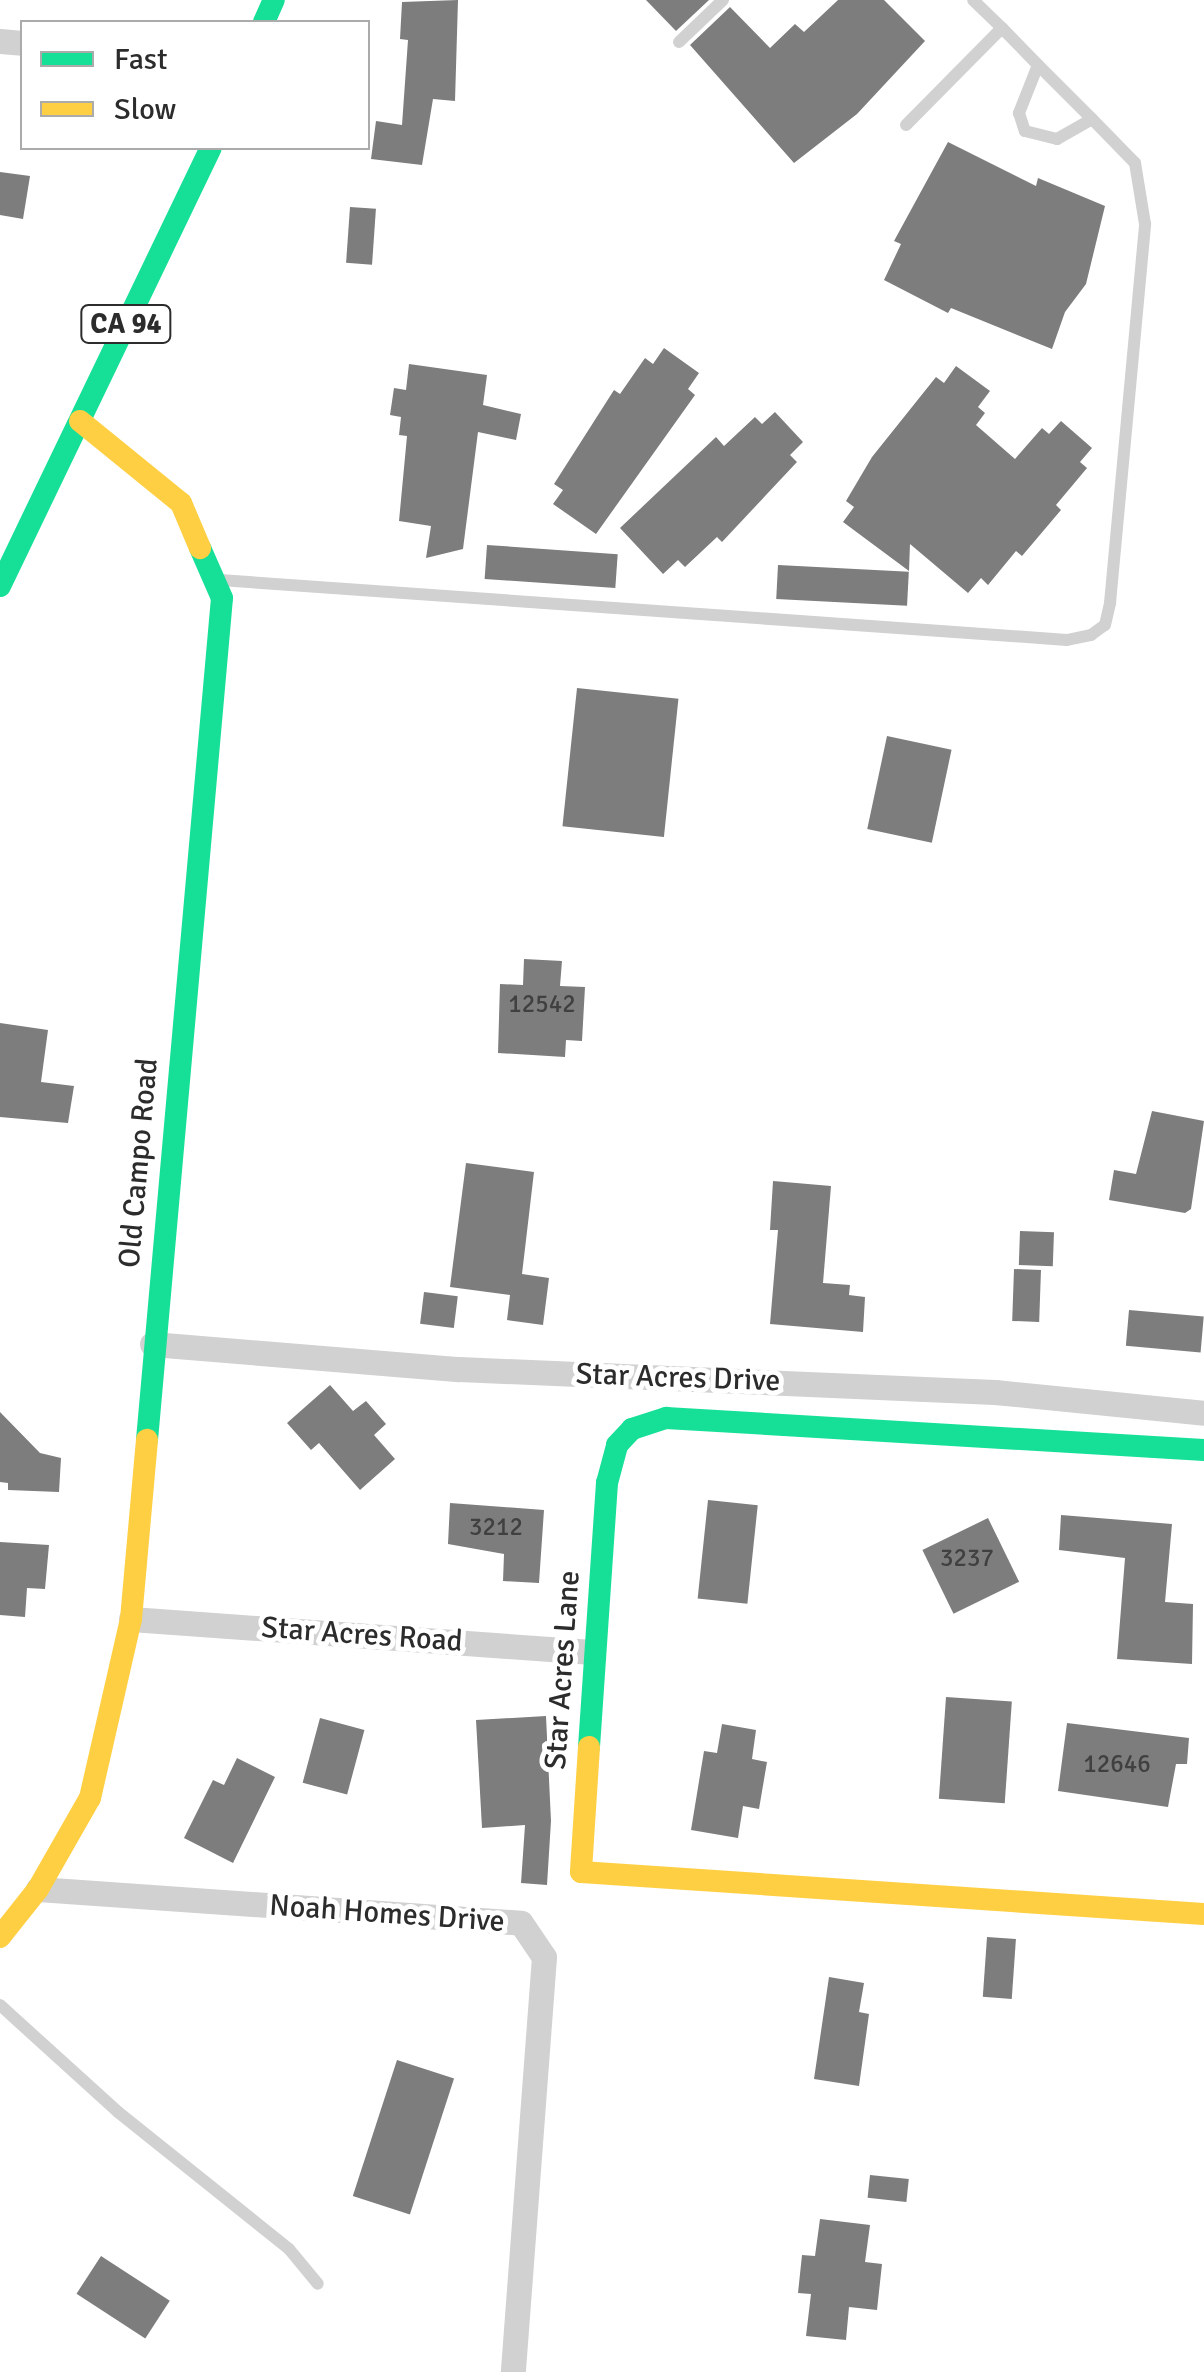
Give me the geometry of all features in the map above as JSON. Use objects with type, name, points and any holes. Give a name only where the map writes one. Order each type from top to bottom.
[{"type":"main road","name":"CA 94","points":[[0,586],[209,150]]},
{"type":"main road","name":"Old Campo Road","points":[[0,1937],[38,1889],[90,1798],[131,1619],[152,1344],[222,598],[180,503],[80,421]]},
{"type":"main road","name":"Star Acres Lane","points":[[1204,1450],[666,1418],[632,1429],[618,1445],[608,1484],[592,1652],[581,1872],[1204,1914]]},
{"type":"street","name":"Star Acres Drive","points":[[152,1344],[460,1369],[995,1392],[1204,1413]]},
{"type":"street","name":"Star Acres Road","points":[[131,1619],[592,1652]]},
{"type":"street","name":"Noah Homes Drive","points":[[38,1889],[521,1923],[544,1957],[513,2372]]},
{"type":"lane","points":[[679,42],[722,0]]},
{"type":"lane","points":[[214,580],[1067,640],[1091,635],[1105,625],[1145,224],[1136,163],[974,0]]},
{"type":"lane","points":[[906,125],[1002,28]]},
{"type":"lane","points":[[1038,65],[1019,112],[1025,130],[1057,139],[1092,120]]},
{"type":"lane","points":[[0,2004],[118,2112],[289,2249],[318,2284]]},
{"type":"building","points":[[458,0],[455,101],[433,99],[422,165],[371,159],[376,121],[402,125],[408,40],[400,39],[402,2]]},
{"type":"building","points":[[646,0],[709,0],[676,31]]},
{"type":"building","points":[[838,0],[884,0],[925,41],[857,114],[794,163],[690,45],[730,7],[770,48],[795,24],[804,32]]},
{"type":"building","points":[[948,142],[1036,186],[1038,178],[1105,206],[1086,284],[1065,312],[1052,349],[951,308],[948,313],[884,280],[901,244],[894,241]]},
{"type":"building","points":[[0,172],[30,176],[23,219],[0,215]]},
{"type":"building","points":[[350,207],[376,209],[372,265],[346,263]]},
{"type":"building","points":[[664,348],[699,373],[688,389],[695,395],[596,534],[553,504],[563,490],[554,484],[614,390],[620,394],[645,358],[653,364]]},
{"type":"building","points":[[409,364],[487,375],[483,405],[521,414],[516,440],[478,432],[463,549],[426,558],[431,526],[399,521],[407,436],[399,435],[401,417],[390,415],[394,388],[406,390]]},
{"type":"building","points":[[956,366],[990,391],[978,407],[985,413],[976,425],[1015,459],[1042,428],[1049,434],[1061,421],[1092,448],[1080,462],[1087,468],[1056,505],[1061,510],[1022,556],[1016,551],[988,585],[981,578],[968,593],[910,544],[909,571],[843,522],[854,507],[846,501],[872,457],[936,377],[944,383]]},
{"type":"building","points":[[775,412],[803,442],[790,455],[797,462],[722,542],[717,537],[685,567],[678,560],[663,574],[620,528],[716,437],[724,446],[755,417],[762,424]]},
{"type":"building","points":[[487,545],[618,554],[615,588],[485,579]]},
{"type":"building","points":[[778,565],[909,572],[907,606],[776,599]]},
{"type":"building","points":[[577,688],[678,699],[664,837],[562,826]]},
{"type":"building","points":[[887,736],[952,750],[932,843],[867,829]]},
{"type":"building","points":[[524,959],[562,961],[560,986],[585,987],[582,1041],[566,1040],[565,1057],[498,1053],[500,984],[523,985]]},
{"type":"building","points":[[0,1023],[48,1030],[41,1082],[74,1086],[68,1123],[0,1117]]},
{"type":"building","points":[[1152,1111],[1204,1121],[1191,1209],[1185,1213],[1109,1200],[1114,1170],[1136,1174]]},
{"type":"building","points":[[466,1163],[534,1172],[522,1274],[549,1278],[543,1325],[507,1320],[510,1295],[450,1287]]},
{"type":"building","points":[[773,1181],[831,1186],[823,1283],[850,1285],[849,1295],[865,1297],[863,1332],[770,1324],[778,1230],[770,1230]]},
{"type":"building","points":[[1020,1231],[1054,1232],[1053,1266],[1019,1265]]},
{"type":"building","points":[[1014,1269],[1041,1270],[1039,1322],[1012,1321]]},
{"type":"building","points":[[424,1292],[458,1296],[454,1328],[420,1324]]},
{"type":"building","points":[[1129,1310],[1204,1317],[1201,1352],[1126,1346]]},
{"type":"building","points":[[330,1385],[353,1411],[366,1401],[386,1424],[374,1435],[395,1459],[360,1490],[319,1443],[311,1450],[287,1423]]},
{"type":"building","points":[[0,1412],[40,1453],[61,1458],[59,1492],[8,1490],[8,1483],[0,1482]]},
{"type":"building","points":[[708,1500],[758,1505],[747,1604],[698,1598]]},
{"type":"building","points":[[450,1503],[544,1510],[539,1583],[503,1581],[504,1554],[448,1544]]},
{"type":"building","points":[[1061,1515],[1172,1524],[1165,1602],[1193,1604],[1192,1664],[1117,1659],[1125,1558],[1059,1550]]},
{"type":"building","points":[[988,1518],[1019,1582],[954,1614],[922,1550]]},
{"type":"building","points":[[0,1542],[49,1545],[45,1589],[27,1588],[25,1617],[0,1615]]},
{"type":"building","points":[[946,1697],[1012,1702],[1005,1803],[939,1799]]},
{"type":"building","points":[[546,1716],[551,1821],[547,1885],[521,1883],[525,1825],[482,1828],[476,1720]]},
{"type":"building","points":[[320,1718],[364,1730],[347,1795],[303,1783]]},
{"type":"building","points":[[1067,1723],[1189,1738],[1187,1764],[1176,1764],[1168,1807],[1058,1791]]},
{"type":"building","points":[[722,1724],[756,1730],[752,1759],[767,1762],[759,1809],[743,1806],[738,1838],[691,1830],[704,1751],[717,1753]]},
{"type":"building","points":[[237,1758],[275,1777],[233,1863],[184,1838],[213,1780],[224,1785]]},
{"type":"building","points":[[987,1937],[1016,1939],[1012,1999],[983,1997]]},
{"type":"building","points":[[829,1977],[864,1983],[859,2012],[869,2014],[859,2086],[814,2079]]},
{"type":"building","points":[[397,2060],[454,2079],[410,2215],[353,2196]]},
{"type":"building","points":[[870,2175],[909,2179],[906,2202],[868,2198]]},
{"type":"building","points":[[820,2219],[870,2225],[865,2262],[882,2264],[877,2310],[849,2307],[846,2340],[806,2336],[811,2294],[798,2293],[802,2255],[815,2256]]},
{"type":"building","points":[[101,2256],[170,2301],[145,2338],[76,2294]]},
{"type":"traffic: fast","points":[[265,20],[274,0]]},
{"type":"traffic: fast","points":[[0,586],[210,150]]},
{"type":"traffic: fast","points":[[147,1440],[222,598],[200,548]]},
{"type":"traffic: fast","points":[[589,1747],[607,1483],[617,1445],[632,1429],[666,1418],[1204,1450]]},
{"type":"traffic: slow","points":[[80,421],[181,503],[200,548]]},
{"type":"traffic: slow","points":[[0,1937],[38,1889],[90,1798],[131,1619],[147,1440]]},
{"type":"traffic: slow","points":[[589,1747],[581,1872],[1204,1914]]}]
